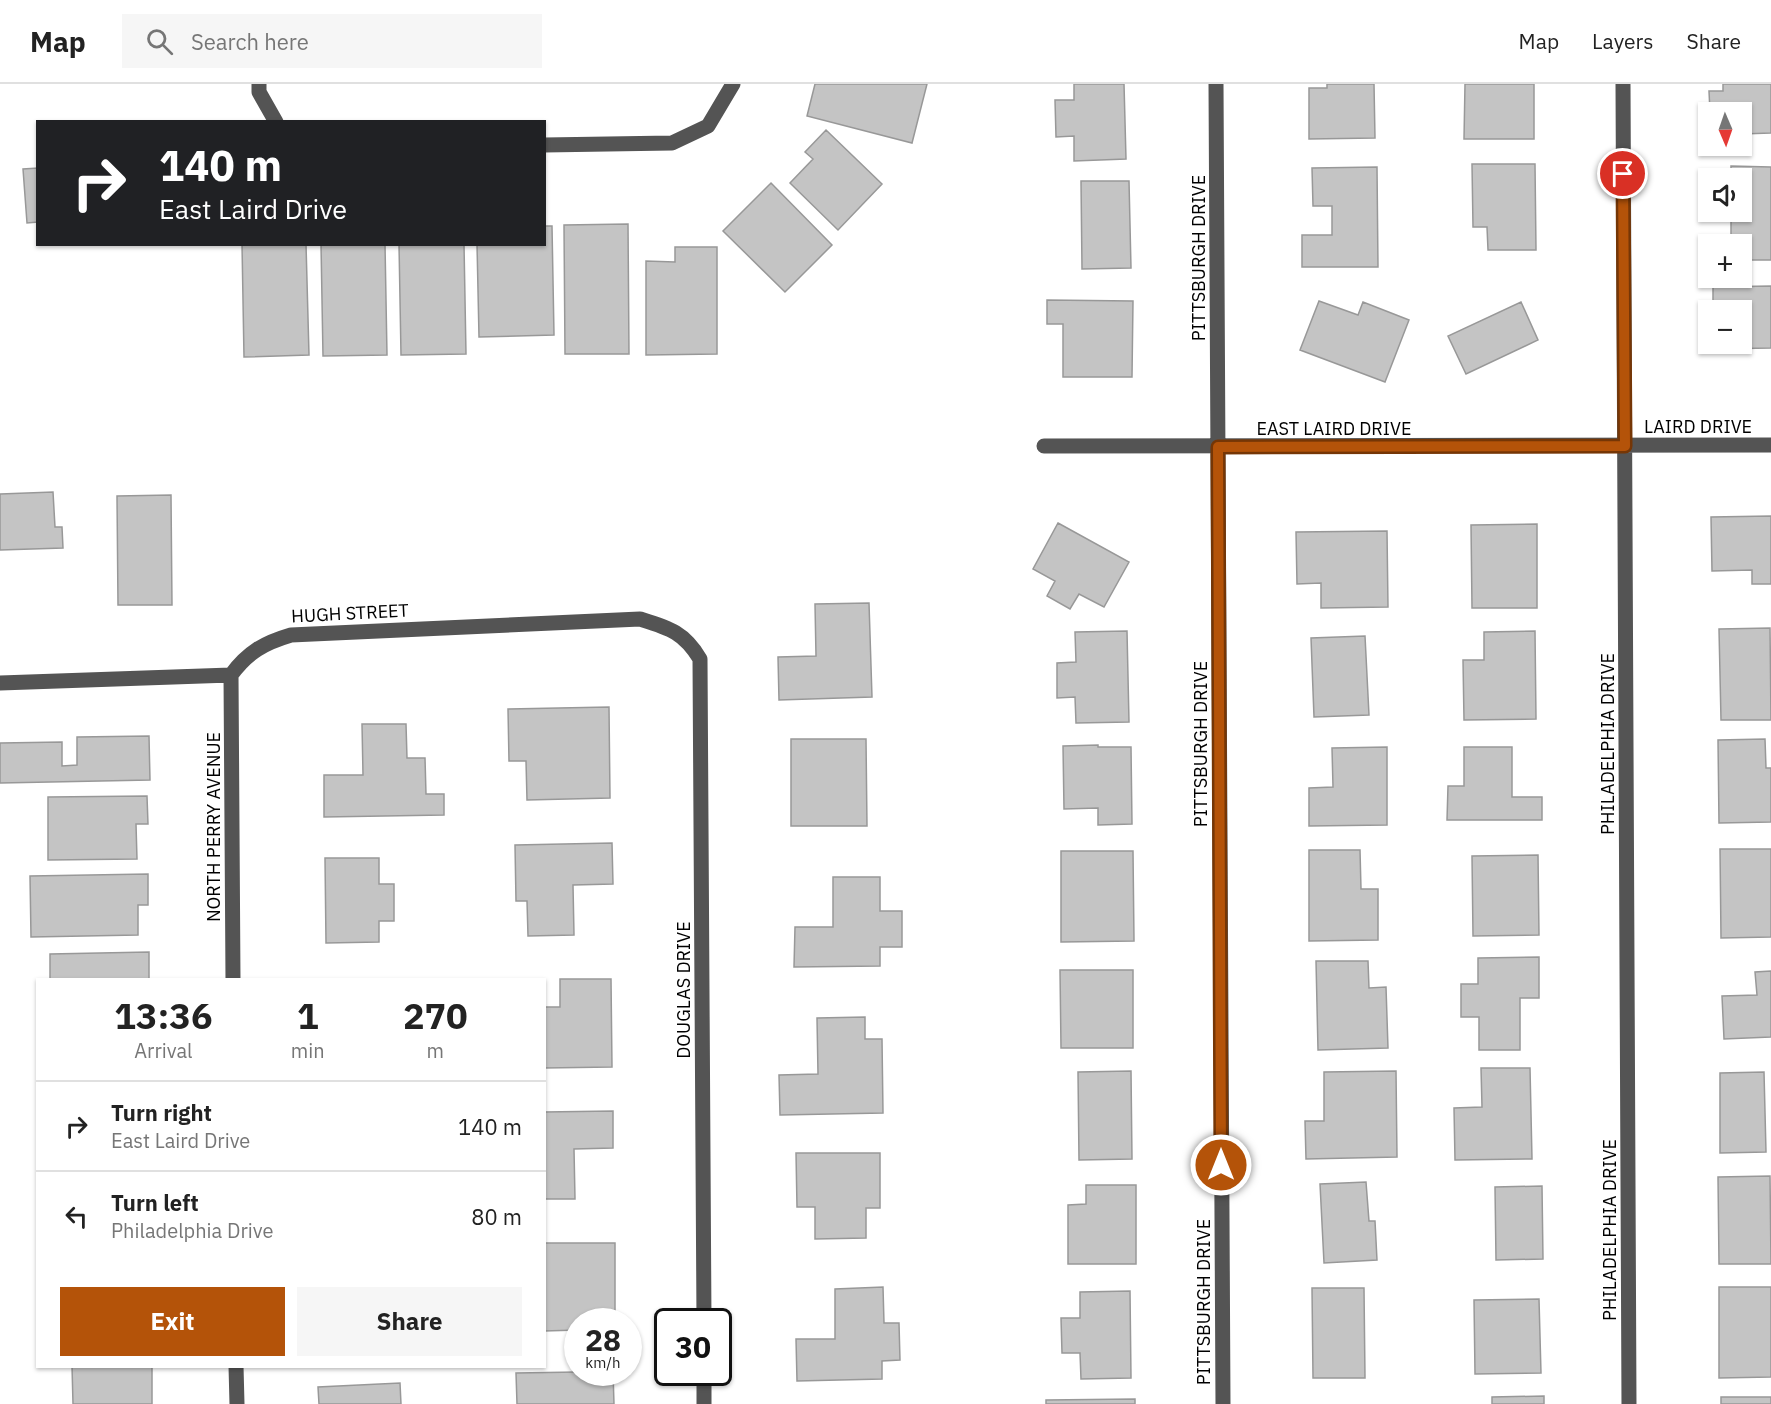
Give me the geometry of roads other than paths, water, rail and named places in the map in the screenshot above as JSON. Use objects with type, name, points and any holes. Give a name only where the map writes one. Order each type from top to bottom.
[{"type":"street","points":[[259,84],[259,92],[275,120]]},
{"type":"street","points":[[546,145],[672,143],[708,126],[734,84]]},
{"type":"street","name":"PITTSBURGH DRIVE","points":[[1216,84],[1222,1404]]},
{"type":"street","name":"PHILADELPHIA DRIVE","points":[[1623,84],[1629,1404]]},
{"type":"street","name":"LAIRD DRIVE","points":[[1625,446],[1771,445]]},
{"type":"street","name":"EAST LAIRD DRIVE","points":[[1044,446],[1625,446]]},
{"type":"street","name":"HUGH STREET","points":[[231,675],[245,657],[265,642],[291,635],[640,619],[666,627],[689,640],[700,659]]},
{"type":"street","name":"DOUGLAS DRIVE","points":[[700,659],[704,1308]]},
{"type":"street","points":[[0,682],[231,675]]},
{"type":"street","name":"NORTH PERRY AVENUE","points":[[231,675],[233,978]]},
{"type":"street","points":[[236,1368],[237,1404]]},
{"type":"street","points":[[704,1386],[704,1404]]}]
